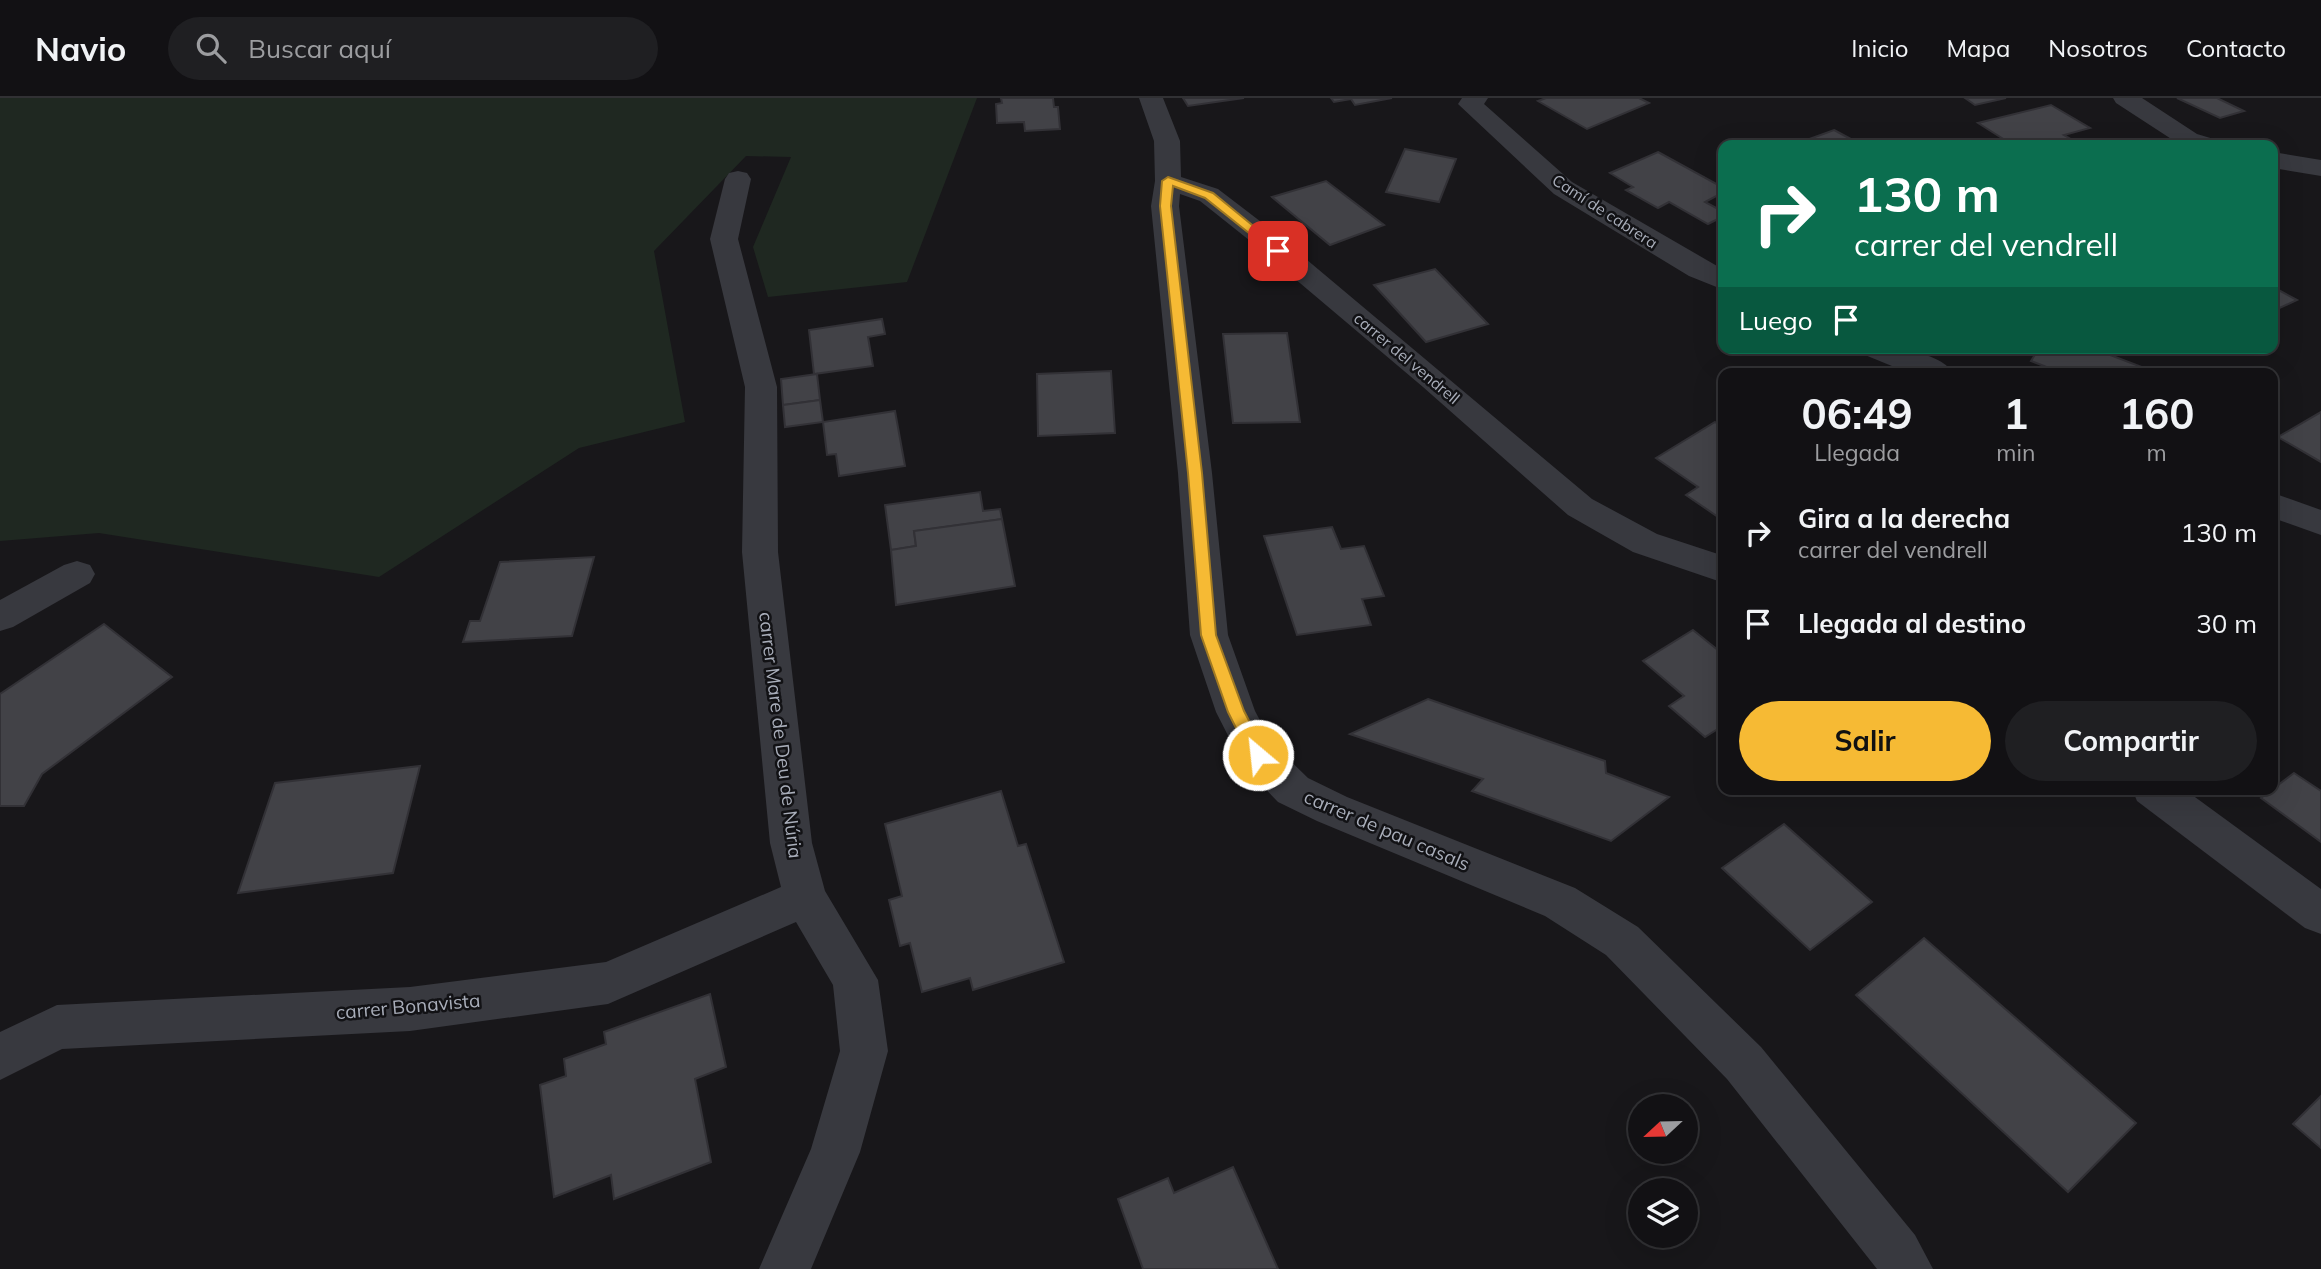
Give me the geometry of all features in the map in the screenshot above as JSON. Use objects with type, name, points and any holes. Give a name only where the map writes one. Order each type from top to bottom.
[{"type":"street","points":[[1151,98],[1167,141],[1168,181]]},
{"type":"street","points":[[2125,98],[2185,140]]},
{"type":"street","name":"Camí de cabrera","points":[[1470,100],[1563,188],[1699,270],[1718,278]]},
{"type":"street","points":[[2278,161],[2321,168]]},
{"type":"street","name":"carrer Mare de Deu de Núria","points":[[738,178],[724,239],[761,387],[760,552],[791,843],[805,897],[855,980],[864,1051],[835,1152],[785,1269]]},
{"type":"street","name":"carrer del vendrell","points":[[1168,181],[1209,195],[1259,234],[1434,380],[1580,507],[1645,543],[1718,568]]},
{"type":"street","name":"carrer de pau casals","points":[[1168,181],[1165,206],[1195,473],[1209,635],[1236,712],[1258,755],[1293,790],[1332,809],[1560,902],[1622,941],[1744,1063],[1907,1269]]},
{"type":"street","points":[[1891,354],[1926,368]]},
{"type":"street","points":[[2278,507],[2321,523]]},
{"type":"street","points":[[0,617],[77,574]]},
{"type":"street","points":[[2160,795],[2321,914]]},
{"type":"street","name":"carrer Bonavista","points":[[0,1057],[57,1027],[410,1009],[608,982],[805,897]]},
{"type":"shaded area","points":[[0,98],[977,98],[907,282],[768,297],[753,247],[791,157],[746,156],[654,251],[685,422],[579,448],[379,577],[99,533],[0,541]]},
{"type":"building","points":[[1001,98],[1053,98],[1054,107],[1058,107],[1060,129],[1025,131],[1024,122],[997,123],[996,104],[1002,103]]},
{"type":"building","points":[[1183,98],[1244,98],[1188,106]]},
{"type":"building","points":[[1331,98],[1392,98],[1355,105],[1351,99],[1334,102]]},
{"type":"building","points":[[1546,98],[1639,98],[1649,103],[1587,129],[1538,101]]},
{"type":"building","points":[[1965,98],[2006,98],[1975,105]]},
{"type":"building","points":[[2177,98],[2217,98],[2244,111],[2220,118]]},
{"type":"building","points":[[2051,105],[2090,128],[2064,135],[2072,140],[2005,140],[1978,123]]},
{"type":"building","points":[[1834,130],[1853,140],[1807,140]]},
{"type":"building","points":[[1405,149],[1456,159],[1439,202],[1386,192]]},
{"type":"building","points":[[1658,152],[1718,185],[1718,195],[1705,202],[1718,209],[1718,219],[1708,224],[1669,202],[1658,208],[1626,190],[1633,187],[1610,173]]},
{"type":"building","points":[[1326,181],[1384,225],[1330,245],[1272,197]]},
{"type":"building","points":[[1435,269],[1488,324],[1426,342],[1374,285]]},
{"type":"building","points":[[2278,290],[2297,300],[2278,309]]},
{"type":"building","points":[[882,319],[885,334],[868,337],[873,366],[814,374],[809,330]]},
{"type":"building","points":[[1287,333],[1300,422],[1233,423],[1223,334]]},
{"type":"building","points":[[2035,354],[2108,354],[2144,368],[2049,368],[2031,361]]},
{"type":"building","points":[[1111,371],[1115,433],[1038,436],[1037,374]]},
{"type":"building","points":[[817,374],[820,400],[783,405],[781,379]]},
{"type":"building","points":[[820,400],[823,422],[785,427],[783,405]]},
{"type":"building","points":[[895,411],[905,466],[839,476],[836,454],[827,455],[823,422]]},
{"type":"building","points":[[2321,412],[2321,462],[2278,437]]},
{"type":"building","points":[[1715,422],[1718,424],[1718,517],[1686,495],[1698,487],[1656,458]]},
{"type":"building","points":[[980,492],[983,511],[1000,509],[1002,519],[914,531],[916,546],[891,550],[885,505]]},
{"type":"building","points":[[1002,519],[1015,586],[896,605],[891,550],[916,546],[914,531]]},
{"type":"building","points":[[1332,527],[1341,549],[1364,546],[1384,596],[1362,599],[1371,625],[1297,635],[1264,536]]},
{"type":"building","points":[[594,557],[572,636],[463,642],[470,621],[480,621],[500,562]]},
{"type":"building","points":[[104,624],[172,677],[42,774],[24,806],[0,806],[0,694]]},
{"type":"building","points":[[1693,630],[1718,650],[1718,729],[1705,737],[1669,706],[1684,696],[1643,661]]},
{"type":"building","points":[[1428,699],[1605,761],[1606,773],[1669,797],[1611,841],[1472,791],[1483,779],[1350,734]]},
{"type":"building","points":[[420,766],[393,873],[238,893],[275,783]]},
{"type":"building","points":[[2294,773],[2321,791],[2321,842],[2261,798],[2265,795],[2278,795],[2278,785]]},
{"type":"building","points":[[1001,791],[1018,846],[1026,844],[1064,962],[973,990],[970,978],[922,992],[910,943],[900,946],[889,900],[902,896],[885,824]]},
{"type":"building","points":[[1784,824],[1872,902],[1810,950],[1722,868]]},
{"type":"building","points":[[1924,938],[2136,1123],[2068,1192],[1856,995]]},
{"type":"building","points":[[710,994],[726,1067],[695,1079],[711,1162],[614,1199],[611,1175],[554,1197],[540,1085],[566,1076],[564,1059],[606,1044],[604,1032]]},
{"type":"building","points":[[2321,1096],[2321,1148],[2293,1124]]},
{"type":"building","points":[[1233,1167],[1278,1269],[1143,1269],[1118,1199],[1168,1178],[1174,1193]]},
{"type":"route","points":[[1258,755],[1236,712],[1209,635],[1195,473],[1165,206],[1168,181],[1209,195],[1278,251]]}]
